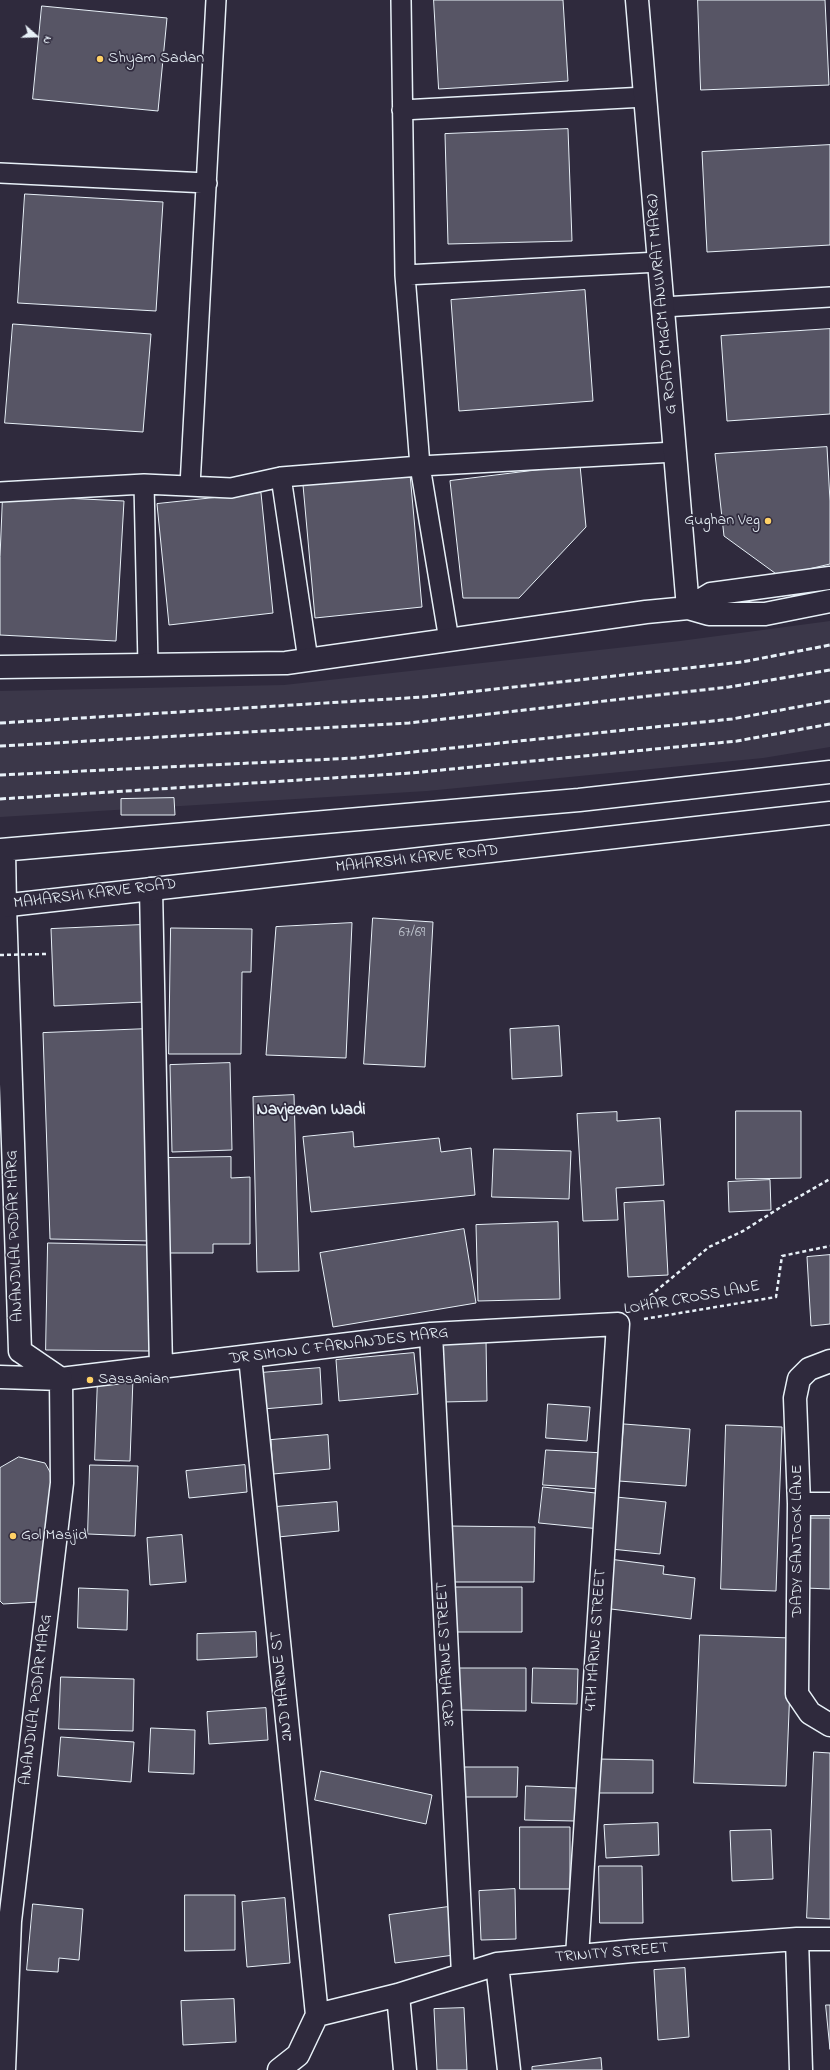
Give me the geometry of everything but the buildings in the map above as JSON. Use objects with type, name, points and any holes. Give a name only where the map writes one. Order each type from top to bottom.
[{"type":"street","name":"G ROAD (MGCM ANUVRAT MARG)","points":[[637,0],[688,608]]},
{"type":"street","points":[[688,608],[711,594],[830,578]]},
{"type":"street","points":[[0,667],[286,663],[646,612],[688,608],[709,614],[765,614],[830,601]]},
{"type":"street","name":"MAHARSHI KARVE ROAD","points":[[830,772],[579,800],[2,850],[2,906],[830,813]]},
{"type":"street","points":[[151,889],[161,1368]]},
{"type":"street","name":"ANANDILAL PODAR MARG","points":[[2,906],[7,1149],[20,1351]]},
{"type":"street","name":"DR SIMON C FARNANDES MARG","points":[[0,1377],[61,1379],[431,1334],[618,1324]]},
{"type":"street","name":"4TH MARINE STREET","points":[[577,1956],[618,1324]]},
{"type":"street","name":"3RD MARINE STREET","points":[[431,1334],[463,1974]]},
{"type":"street","points":[[0,1366],[20,1351],[61,1379]]},
{"type":"street","name":"2ND MARINE ST","points":[[250,1357],[316,2016]]},
{"type":"street","name":"DADY SANTOOK LANE","points":[[830,1361],[809,1369],[799,1379],[795,1398],[799,1504],[797,1694],[810,1713],[830,1726]]},
{"type":"street","name":"ANANDILAL PODAR MARG","points":[[4,2070],[10,1921],[62,1483],[61,1379]]},
{"type":"street","points":[[799,1504],[830,1504]]},
{"type":"street","points":[[797,1939],[801,2070]]},
{"type":"street","name":"TRINITY STREET","points":[[316,2016],[398,1995],[498,1964],[577,1956],[797,1939],[830,1939]]},
{"type":"street","points":[[498,1964],[509,2070]]},
{"type":"street","points":[[398,1995],[405,2070]]},
{"type":"street","points":[[279,2070],[298,2055],[316,2016]]},
{"type":"lane","points":[[190,486],[216,0]]},
{"type":"lane","points":[[401,0],[405,275],[420,466],[450,640]]},
{"type":"lane","points":[[402,110],[645,97]]},
{"type":"lane","points":[[0,173],[206,182]]},
{"type":"lane","points":[[405,275],[660,262]]},
{"type":"lane","points":[[663,307],[830,297]]},
{"type":"lane","points":[[0,492],[144,484],[230,488],[282,477],[420,466],[675,452]]},
{"type":"lane","points":[[282,477],[308,660]]},
{"type":"lane","points":[[144,484],[148,665]]},
{"type":"path","points":[[0,955],[48,954]]},
{"type":"path","points":[[618,1324],[709,1247],[743,1231],[830,1179]]},
{"type":"path","name":"LOHAR CROSS LANE","points":[[618,1324],[776,1297],[782,1256],[830,1246]]},
{"type":"shaded area","points":[[830,621],[830,747],[763,758],[427,791],[0,817],[0,691],[284,685],[680,641]]},
{"type":"railway","points":[[0,723],[423,697],[742,662],[830,645]]},
{"type":"railway","points":[[0,746],[409,723],[729,687],[830,670]]},
{"type":"railway","points":[[0,775],[355,758],[732,719],[830,701]]},
{"type":"railway","points":[[0,799],[411,773],[737,741],[830,724]]},
{"type":"place","name":"Shyam Sadan","points":[[100,59]]},
{"type":"place","name":"Gughan Veg","points":[[768,521]]},
{"type":"place","name":"Sassanian","points":[[90,1380]]},
{"type":"place","name":"Gol Masjid","points":[[13,1536]]},
{"type":"district","name":"Navjeevan Wadi","points":[[311,1111]]}]
